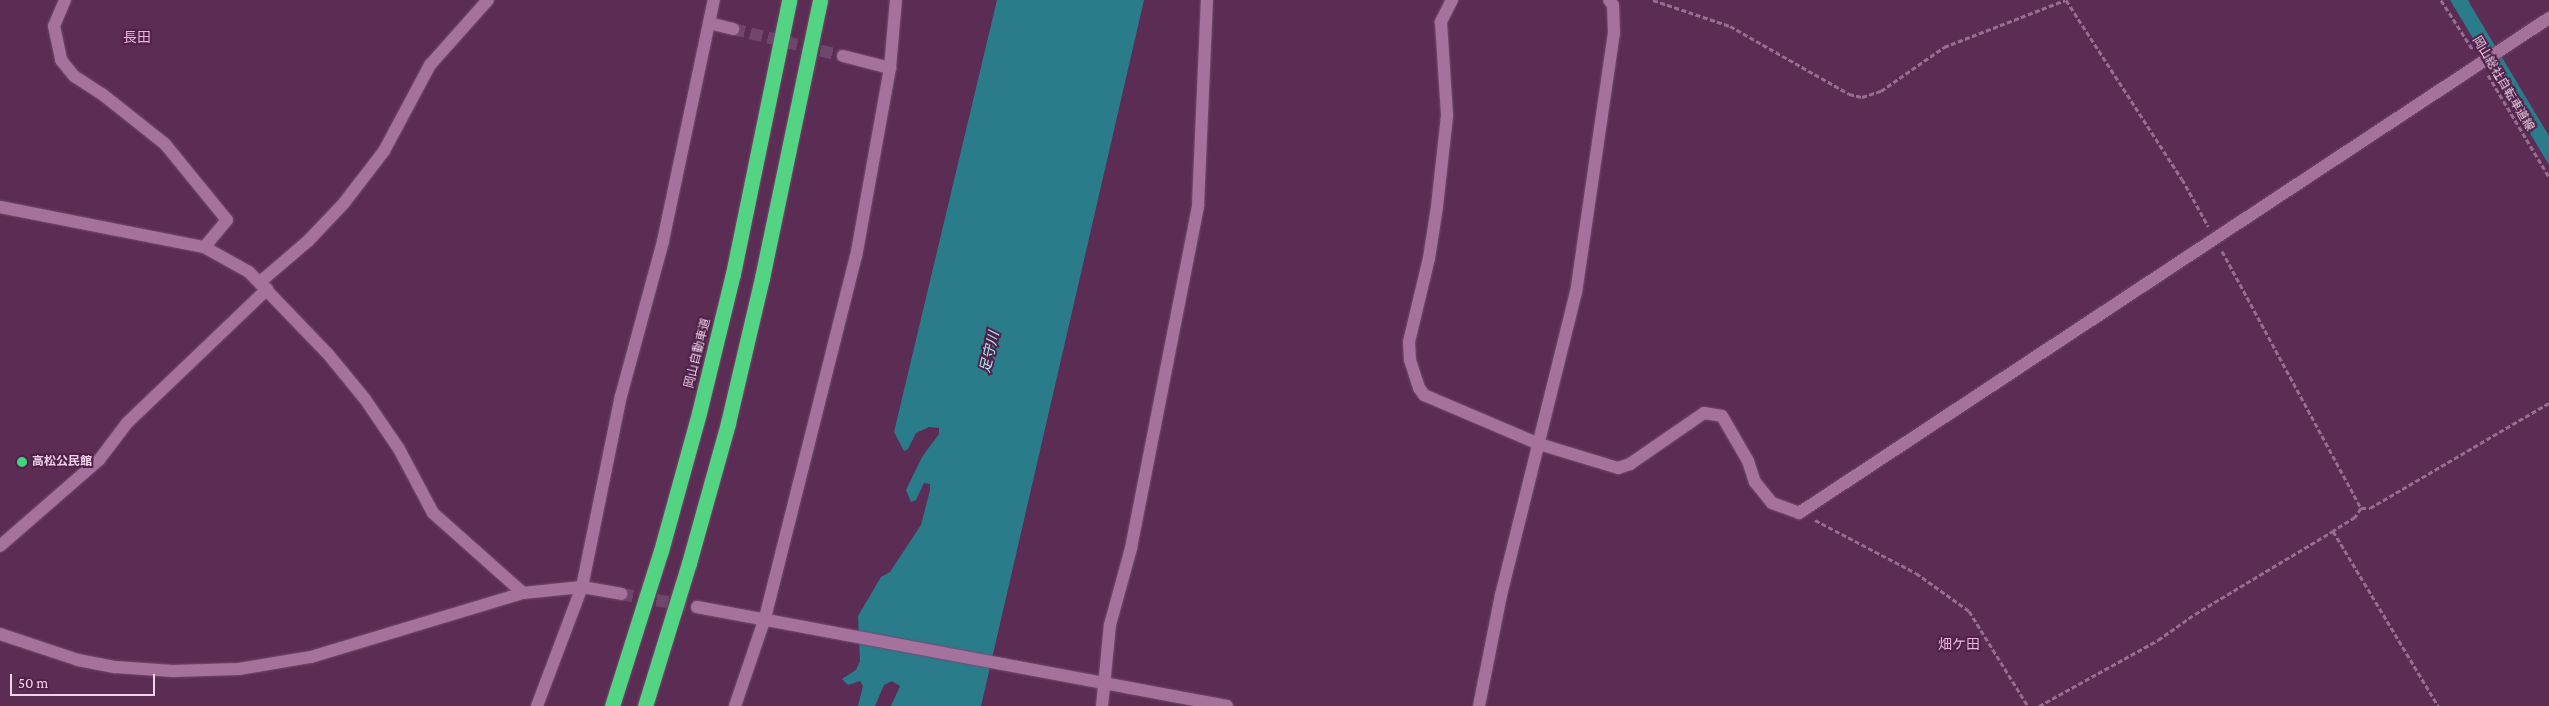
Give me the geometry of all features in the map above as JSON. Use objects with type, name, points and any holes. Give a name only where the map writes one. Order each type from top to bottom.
[{"type":"highway","name":"岡山自動車道","points":[[612,706],[662,550],[699,413],[733,274],[789,0]]},
{"type":"highway","points":[[644,706],[689,563],[728,423],[762,278],[820,0]]},
{"type":"street","points":[[65,0],[54,26],[61,60],[74,76],[102,94],[165,144],[227,220],[204,247]]},
{"type":"street","points":[[0,546],[99,460],[127,423],[344,203],[384,151],[430,65],[488,0]]},
{"type":"street","points":[[537,706],[582,587],[621,396],[663,241],[714,0]]},
{"type":"street","points":[[735,706],[765,618],[856,257],[890,68],[896,0]]},
{"type":"street","points":[[1102,706],[1100,681],[1110,625],[1131,548],[1198,205],[1207,0]]},
{"type":"street","points":[[1452,0],[1441,22],[1447,116],[1437,207],[1429,258],[1409,342],[1410,360],[1424,395],[1539,444],[1618,468],[1630,464],[1704,413],[1722,416],[1748,461],[1755,482],[1772,503],[1799,513],[2481,60],[2549,18]]},
{"type":"street","points":[[1479,706],[1501,595],[1576,293],[1614,33],[1613,5],[1609,0]]},
{"type":"street","points":[[709,23],[732,29]]},
{"type":"street","points":[[843,56],[890,68]]},
{"type":"street","points":[[0,206],[204,247],[227,258],[264,286],[328,354],[376,414],[433,513],[523,593]]},
{"type":"street","points":[[0,634],[59,654],[115,667],[173,671],[239,669],[311,657],[523,593],[582,587],[621,594]]},
{"type":"street","points":[[697,607],[765,618],[1227,706]]},
{"type":"path","points":[[1653,0],[1730,26],[1849,94],[1862,97],[1881,91],[1944,47],[2066,0],[2182,179],[2362,508]]},
{"type":"path","name":"岡山総社自転車道線","points":[[2441,0],[2481,60],[2549,177]]},
{"type":"path","points":[[2362,508],[2370,508],[2549,403]]},
{"type":"path","points":[[2039,706],[2141,650],[2355,517],[2362,508]]},
{"type":"path","points":[[1799,513],[1842,532],[1916,573],[1969,611],[2028,706]]},
{"type":"path","points":[[2333,531],[2438,706]]},
{"type":"water","name":"足守川","points":[[997,0],[1144,0],[981,706],[891,706],[900,686],[892,681],[884,685],[875,706],[858,706],[863,686],[860,681],[848,685],[842,679],[856,670],[860,661],[858,616],[881,577],[890,572],[921,525],[930,490],[930,484],[924,483],[916,500],[911,502],[906,490],[922,457],[939,434],[939,428],[929,427],[916,433],[908,449],[904,451],[894,432]]},
{"type":"water","points":[[2450,0],[2468,0],[2549,136],[2549,165]]},
{"type":"tunnel","points":[[733,29],[843,56]]},
{"type":"tunnel","points":[[621,594],[697,607]]},
{"type":"place","name":"高松公民館","points":[[22,462]]},
{"type":"district","name":"長田","points":[[137,37]]},
{"type":"district","name":"畑ケ田","points":[[1959,644]]}]
